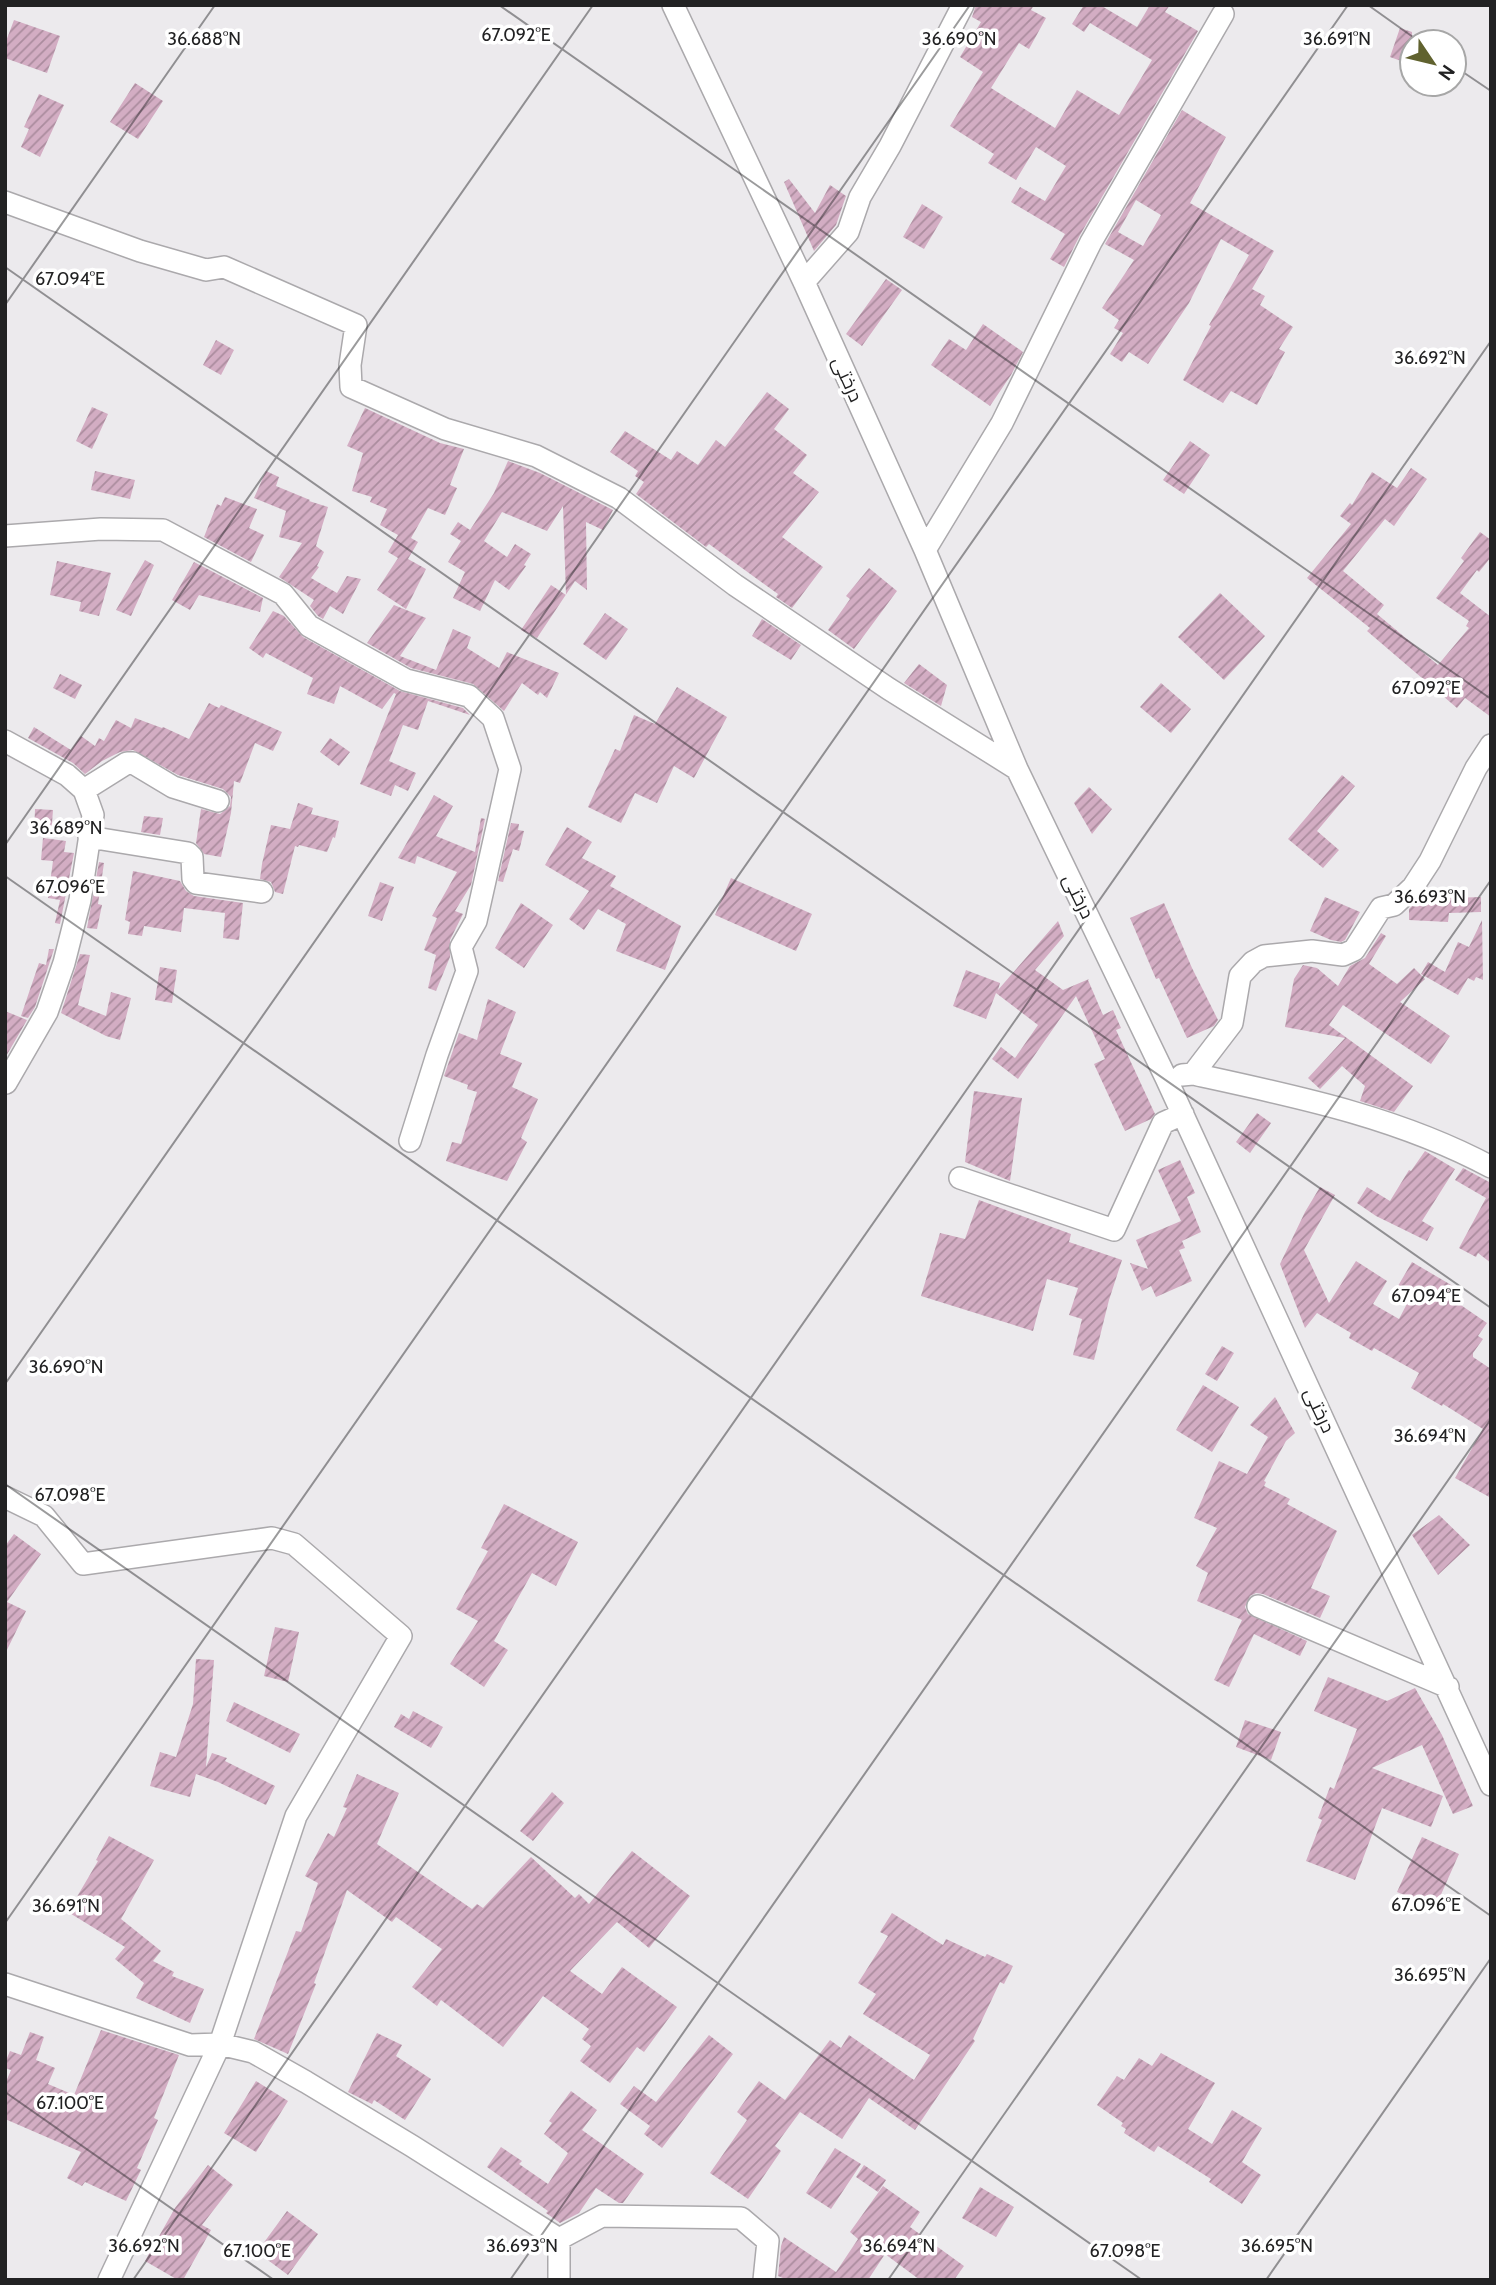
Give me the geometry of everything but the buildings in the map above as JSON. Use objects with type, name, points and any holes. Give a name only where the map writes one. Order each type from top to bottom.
[{"type":"street","name":"درختی","points":[[673,5],[804,282],[925,550],[1017,768],[1183,1114],[1491,1785]]},
{"type":"street","points":[[804,282],[848,232],[860,197],[890,146],[963,5]]},
{"type":"street","points":[[925,550],[1002,423],[1091,242],[1223,14]]},
{"type":"street","points":[[5,202],[140,251],[206,271],[224,267],[356,325],[350,365],[351,387],[444,429],[536,456],[619,498],[746,592],[889,689],[1017,768]]},
{"type":"street","points":[[5,536],[101,529],[163,530],[283,594],[309,626],[406,680],[469,696],[493,718],[510,769],[476,921],[461,947],[467,971],[410,1141]]},
{"type":"street","points":[[5,741],[67,775],[84,790],[93,815],[80,900],[64,963],[47,1012],[6,1083]]},
{"type":"street","points":[[1193,1074],[1232,1023],[1240,976],[1253,962],[1264,956],[1312,951],[1343,955],[1354,950],[1381,908],[1394,905],[1404,898],[1430,861],[1476,768],[1491,746]]},
{"type":"street","points":[[84,790],[127,763],[132,763],[173,787],[218,801]]},
{"type":"street","points":[[89,836],[188,853],[192,857],[193,879],[196,883],[262,892]]},
{"type":"street","points":[[1166,1078],[1193,1074],[1326,1103],[1468,1155],[1491,1167]]},
{"type":"street","points":[[960,1178],[1114,1230],[1163,1123],[1183,1114]]},
{"type":"street","points":[[5,1497],[44,1516],[83,1564],[272,1538],[294,1544],[401,1636],[296,1816],[220,2044],[109,2280]]},
{"type":"street","points":[[1258,1606],[1448,1687]]},
{"type":"street","points":[[5,1984],[190,2045],[220,2044],[253,2052],[559,2239]]},
{"type":"street","points":[[559,2239],[602,2217],[741,2218],[768,2241],[764,2280]]},
{"type":"street","points":[[559,2239],[559,2280]]}]
